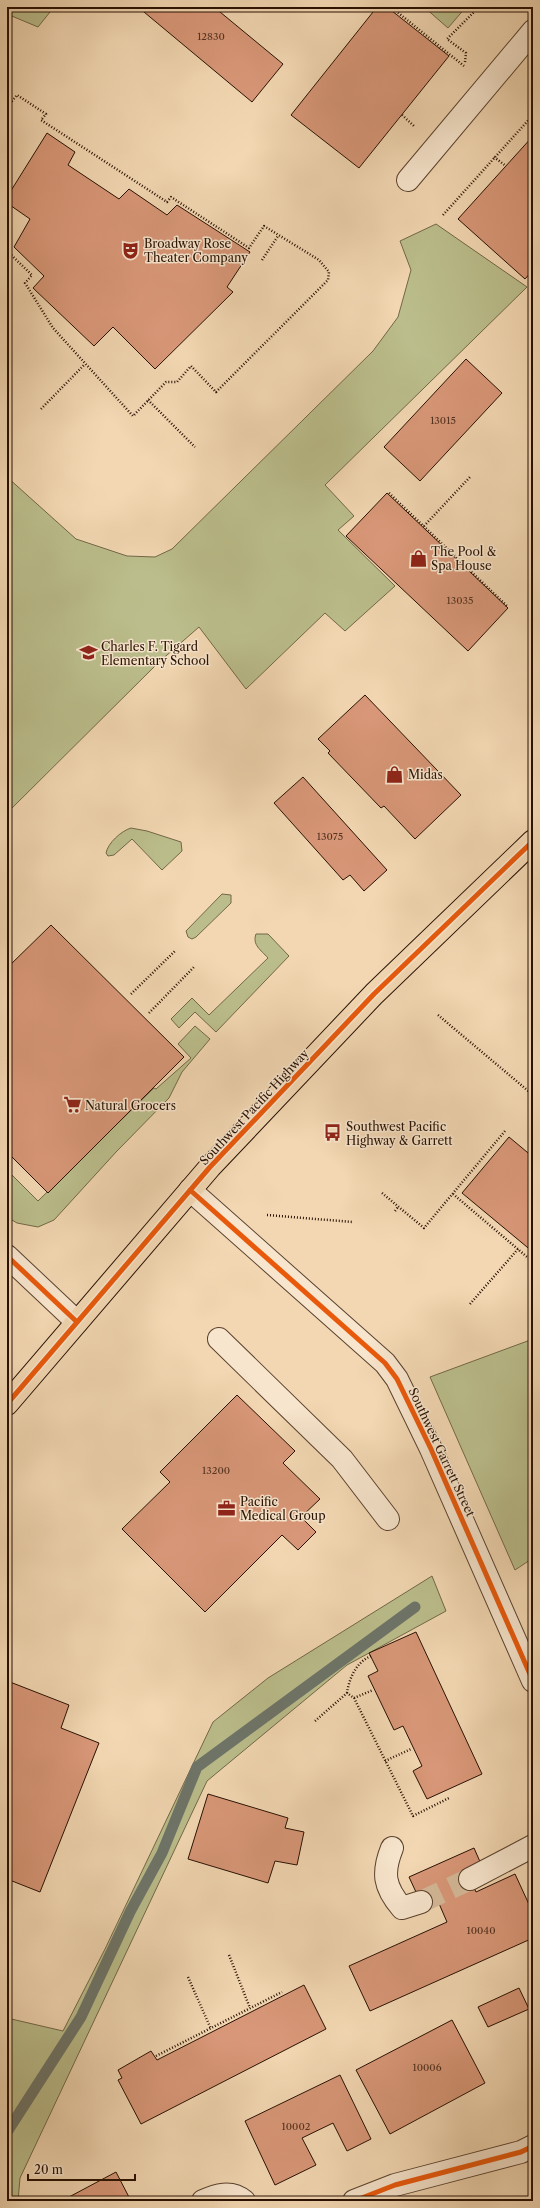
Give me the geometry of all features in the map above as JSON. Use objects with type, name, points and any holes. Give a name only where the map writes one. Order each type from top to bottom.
[{"type":"highway","name":"Southwest Pacific Highway","points":[[7,1404],[190,1190],[374,994],[533,841]]},
{"type":"street","points":[[408,180],[533,31]]},
{"type":"street","name":"Southwest Garrett Street","points":[[190,1190],[385,1362],[397,1379],[431,1449],[533,1680]]},
{"type":"street","points":[[7,1256],[77,1322]]},
{"type":"street","points":[[219,1339],[342,1459],[388,1519]]},
{"type":"street","points":[[470,1879],[533,1846]]},
{"type":"street","points":[[392,1848],[385,1864],[385,1879],[392,1896],[402,1908],[421,1902]]},
{"type":"street","points":[[354,2201],[395,2185],[521,2152],[533,2146]]},
{"type":"street","points":[[203,2201],[219,2194],[238,2197],[244,2201]]},
{"type":"path","points":[[391,7],[465,66]]},
{"type":"path","points":[[460,72],[465,66],[466,53],[448,39],[479,7]]},
{"type":"path","points":[[7,97],[12,101],[17,95],[46,114],[41,120],[167,202],[171,197],[249,248],[264,226],[319,260],[329,272],[328,280],[216,392],[191,366],[177,382],[166,382],[133,416],[53,328],[25,283],[32,275],[7,250]]},
{"type":"path","points":[[443,215],[533,115]]},
{"type":"path","points":[[402,116],[415,126],[420,120]]},
{"type":"path","points":[[494,157],[506,166]]},
{"type":"path","points":[[262,260],[278,236]]},
{"type":"path","points":[[40,409],[85,364]]},
{"type":"path","points":[[148,400],[195,447]]},
{"type":"path","points":[[424,526],[470,477]]},
{"type":"path","points":[[389,493],[508,606]]},
{"type":"path","points":[[131,994],[176,950]]},
{"type":"path","points":[[149,1013],[194,968]]},
{"type":"path","points":[[438,1015],[533,1095]]},
{"type":"path","points":[[382,1193],[424,1228],[505,1131]]},
{"type":"path","points":[[453,1194],[533,1262]]},
{"type":"path","points":[[395,1211],[398,1207]]},
{"type":"path","points":[[267,1215],[353,1222]]},
{"type":"path","points":[[470,1304],[518,1249]]},
{"type":"path","points":[[315,1721],[347,1693],[349,1680],[364,1659],[371,1656]]},
{"type":"path","points":[[354,1698],[373,1690]]},
{"type":"path","points":[[347,1693],[354,1698],[413,1816],[449,1798]]},
{"type":"path","points":[[385,1760],[411,1749]]},
{"type":"path","points":[[229,1955],[250,2008]]},
{"type":"path","points":[[188,1977],[211,2029]]},
{"type":"path","points":[[156,2056],[282,1992]]},
{"type":"green space","points":[[7,7],[54,7],[38,27],[7,14]]},
{"type":"green space","points":[[424,7],[466,7],[448,28]]},
{"type":"green space","points":[[436,224],[527,287],[325,485],[354,516],[338,530],[395,586],[345,631],[325,613],[246,689],[199,627],[159,662],[7,813],[7,477],[76,539],[127,556],[155,557],[172,549],[373,351],[398,317],[411,270],[400,241]]},
{"type":"green space","points":[[131,828],[147,831],[181,842],[182,851],[162,870],[132,839],[114,855],[108,856],[106,853],[107,849],[112,841],[123,832]]},
{"type":"green space","points":[[222,894],[231,895],[231,903],[196,937],[192,939],[188,937],[186,931]]},
{"type":"green space","points":[[256,934],[268,934],[289,956],[216,1032],[195,1012],[179,1028],[171,1019],[192,998],[209,1015],[268,958],[256,944]]},
{"type":"green space","points":[[195,1026],[210,1039],[182,1072],[169,1098],[117,1151],[54,1220],[38,1227],[17,1223],[7,1217],[7,1170],[38,1201],[154,1088],[156,1089],[191,1058],[178,1044]]},
{"type":"green space","points":[[533,1339],[533,1558],[515,1570],[430,1377]]},
{"type":"green space","points":[[432,1576],[446,1611],[347,1665],[207,1781],[20,2178],[18,2201],[7,2201],[7,2018],[63,2031],[105,1949],[213,1722],[268,1678]]},
{"type":"building","points":[[138,7],[214,7],[283,64],[252,102]]},
{"type":"building","points":[[377,7],[387,7],[449,56],[359,168],[291,115]]},
{"type":"building","name":"Broadway Rose Theater Company","points":[[47,133],[75,152],[68,165],[119,199],[129,189],[167,215],[177,205],[250,252],[227,287],[233,292],[155,369],[113,327],[94,346],[33,288],[44,276],[14,247],[30,219],[7,203],[7,197]]},
{"type":"building","points":[[533,136],[533,270],[525,279],[458,219]]},
{"type":"building","points":[[466,359],[502,393],[420,481],[384,447]]},
{"type":"building","points":[[387,493],[508,608],[468,651],[346,536]]},
{"type":"building","name":"Midas","points":[[365,695],[461,795],[415,839],[384,806],[381,808],[328,753],[330,751],[318,739]]},
{"type":"building","points":[[303,777],[387,870],[364,891],[350,875],[343,880],[274,803]]},
{"type":"building","name":"Natural Grocers","points":[[51,925],[184,1057],[48,1193],[7,1152],[7,968]]},
{"type":"building","points":[[509,1137],[533,1157],[533,1252],[462,1193]]},
{"type":"building","name":"Pacific Medical Group","points":[[237,1395],[295,1451],[283,1463],[320,1499],[301,1517],[316,1532],[298,1550],[282,1535],[205,1612],[122,1529],[170,1482],[160,1472]]},
{"type":"building","points":[[416,1632],[482,1774],[427,1799],[413,1771],[422,1766],[403,1726],[394,1730],[368,1676],[378,1671],[369,1653]]},
{"type":"building","points":[[10,1682],[69,1705],[61,1728],[99,1743],[40,1892],[7,1879],[7,1689]]},
{"type":"building","points":[[208,1794],[288,1818],[285,1828],[304,1832],[297,1865],[275,1861],[268,1883],[188,1859]]},
{"type":"building","points":[[474,1848],[481,1864],[470,1879],[476,1892],[515,1874],[533,1913],[533,1938],[370,2011],[349,1966],[447,1922],[437,1899],[422,1905],[409,1877]]},
{"type":"building","points":[[304,1985],[326,2029],[141,2124],[118,2080],[122,2078],[118,2070],[151,2051],[157,2060]]},
{"type":"building","points":[[519,1988],[529,2009],[488,2027],[478,2007]]},
{"type":"building","points":[[452,2020],[485,2083],[390,2134],[356,2070]]},
{"type":"building","points":[[340,2075],[371,2139],[347,2151],[333,2123],[302,2138],[316,2165],[275,2185],[245,2121]]},
{"type":"building","points":[[116,2172],[131,2201],[71,2201],[69,2197]]},
{"type":"waterway","points":[[7,2132],[81,2017],[130,1912],[162,1853],[197,1767],[415,1607]]},
{"type":"tunnel","points":[[421,1902],[470,1879]]},
{"type":"cycle path","points":[[7,1404],[210,1167],[374,994],[533,841]]},
{"type":"cycle path","points":[[190,1190],[385,1363],[397,1379],[431,1449],[533,1681]]},
{"type":"cycle path","points":[[7,1256],[77,1322]]},
{"type":"cycle path","points":[[354,2201],[395,2185],[521,2152],[533,2146]]},
{"type":"place","name":"Broadway Rose Theater Company","points":[[131,250]]},
{"type":"place","name":"The Pool & Spa House","points":[[418,558]]},
{"type":"place","name":"Charles F. Tigard Elementary School","points":[[88,653]]},
{"type":"place","name":"Midas","points":[[395,774]]},
{"type":"place","name":"Natural Grocers","points":[[72,1105]]},
{"type":"place","name":"Southwest Pacific Highway & Garrett","points":[[333,1133]]},
{"type":"place","name":"Pacific Medical Group","points":[[227,1508]]}]
